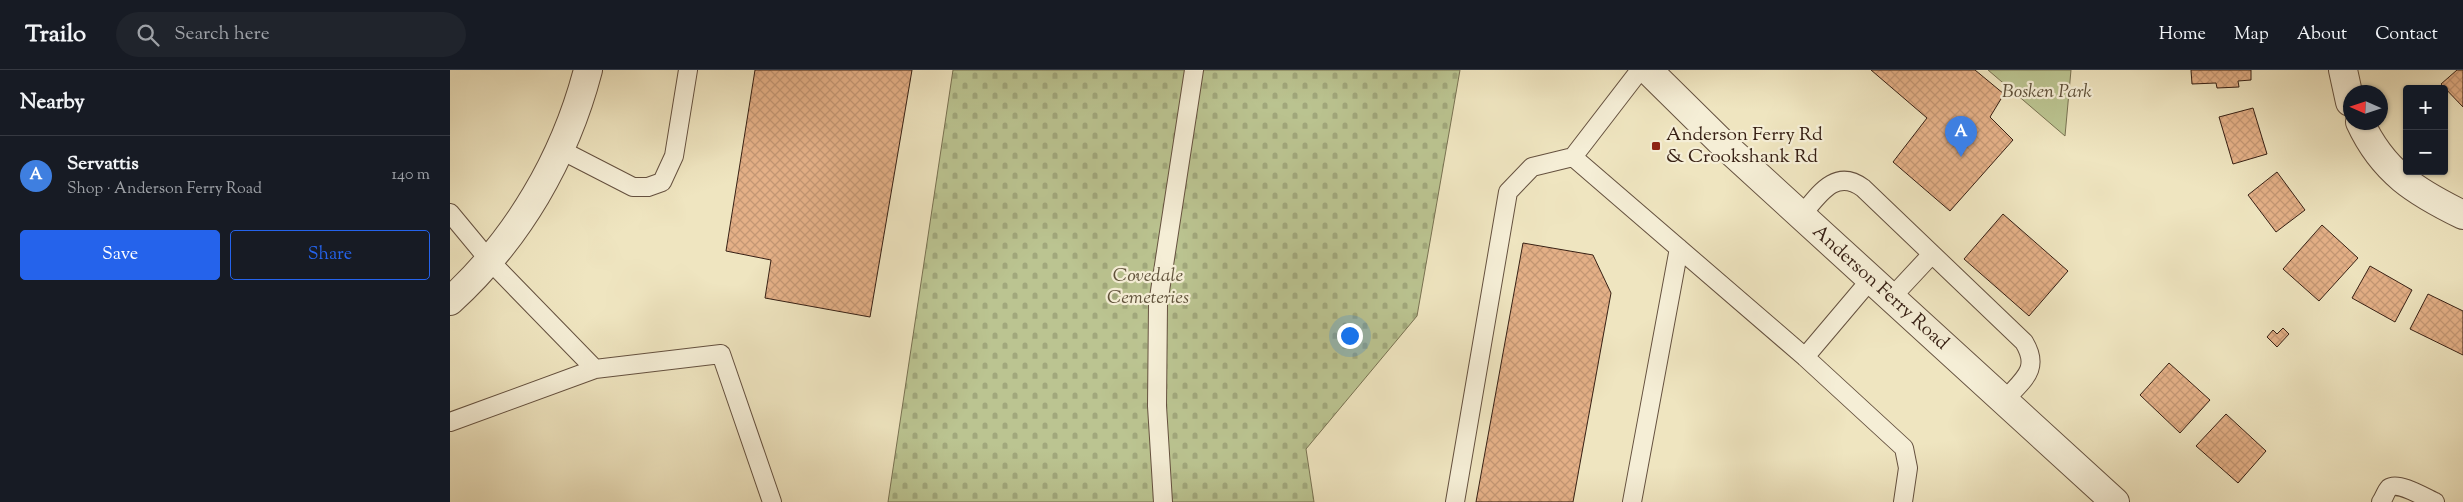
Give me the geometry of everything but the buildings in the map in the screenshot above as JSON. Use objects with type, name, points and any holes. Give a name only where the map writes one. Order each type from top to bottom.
[{"type":"street","points":[[450,301],[504,243],[537,196],[561,150],[579,104],[588,70]]},
{"type":"street","name":"Anderson Ferry Road","points":[[1648,70],[1722,144],[2115,502]]},
{"type":"street","points":[[2343,70],[2346,85]]},
{"type":"street","points":[[2363,130],[2367,139],[2385,163],[2407,184],[2423,195],[2463,215]]},
{"type":"lane","points":[[561,150],[633,187],[648,187],[662,182],[674,156],[688,70]]},
{"type":"lane","points":[[1163,502],[1157,406],[1158,304],[1194,70]]},
{"type":"lane","points":[[1454,502],[1508,192],[1532,167],[1573,156],[1640,70]]},
{"type":"lane","points":[[1573,156],[1805,357],[1904,448],[1908,468],[1903,502]]},
{"type":"lane","points":[[1801,216],[1822,191],[1834,182],[1846,179],[1854,181],[2024,342],[2030,353],[2032,365],[2028,374],[2004,401]]},
{"type":"lane","points":[[450,213],[489,260],[595,369]]},
{"type":"lane","points":[[1632,502],[1679,248]]},
{"type":"lane","points":[[1891,298],[1932,254]]},
{"type":"lane","points":[[1805,357],[1871,279]]},
{"type":"lane","points":[[450,422],[595,369],[721,354],[772,502]]},
{"type":"lane","points":[[2381,502],[2389,488],[2394,485],[2435,502]]},
{"type":"green space","name":"Covedale Cemeteries","points":[[953,70],[1460,70],[1417,316],[1306,449],[1314,502],[888,502]]},
{"type":"green space","name":"Bosken Park","points":[[1988,70],[2071,70],[2065,136]]},
{"type":"place","name":"Anderson Ferry Rd & Crookshank Rd","points":[[1656,146]]},
{"type":"place","name":"Servattis","points":[[1961,157]]}]
